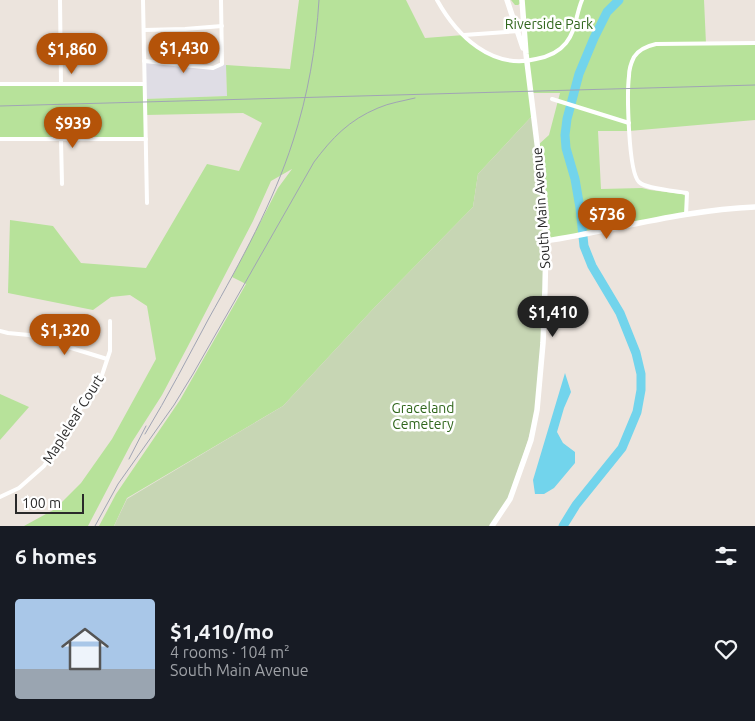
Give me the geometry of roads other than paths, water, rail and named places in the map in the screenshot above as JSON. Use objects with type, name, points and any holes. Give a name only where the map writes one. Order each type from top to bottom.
[{"type":"main road","points":[[507,0],[521,31]]},
{"type":"main road","name":"South Main Avenue","points":[[492,526],[510,499],[531,440],[537,410],[543,334],[546,241],[543,192],[527,61],[521,31],[522,0]]},
{"type":"main road","points":[[546,241],[686,215],[755,207]]},
{"type":"street","points":[[60,0],[61,84]]},
{"type":"street","points":[[143,0],[147,203]]},
{"type":"street","points":[[144,60],[213,68],[222,64],[221,0]]},
{"type":"street","points":[[438,0],[442,8],[475,46],[503,60],[527,61],[548,56],[567,42],[574,29],[582,0]]},
{"type":"street","points":[[144,30],[222,26]]},
{"type":"street","points":[[464,35],[521,31]]},
{"type":"street","points":[[686,215],[687,193],[647,187],[635,177],[632,165],[629,123],[629,74],[634,56],[647,46],[656,44],[755,43]]},
{"type":"street","points":[[0,84],[144,84]]},
{"type":"street","points":[[552,100],[629,123]]},
{"type":"street","points":[[0,140],[146,139]]},
{"type":"street","points":[[61,140],[62,184]]},
{"type":"street","name":"Mapleleaf Court","points":[[0,497],[19,488],[44,466],[102,375],[110,351],[110,321]]},
{"type":"street","points":[[0,331],[29,335],[107,359]]},
{"type":"water","points":[[565,373],[571,392],[557,432],[563,443],[575,452],[575,463],[554,488],[544,494],[535,494],[533,480]]},
{"type":"waterway","points":[[563,526],[576,505],[622,448],[637,412],[641,390],[641,374],[636,353],[620,313],[592,266],[584,246],[580,208],[575,179],[566,148],[565,135],[567,119],[579,74],[607,12],[619,0]]},
{"type":"railway","points":[[145,434],[244,253],[276,187],[293,141],[307,89],[316,36],[319,0]]},
{"type":"railway","points":[[0,106],[755,85]]},
{"type":"railway","points":[[95,526],[118,484],[174,405],[193,374],[314,162],[342,130],[358,118],[382,106],[415,98]]},
{"type":"railway","points":[[129,459],[146,426]]},
{"type":"park label","name":"Riverside Park","points":[[549,24]]},
{"type":"park label","name":"Graceland Cemetery","points":[[423,416]]}]
